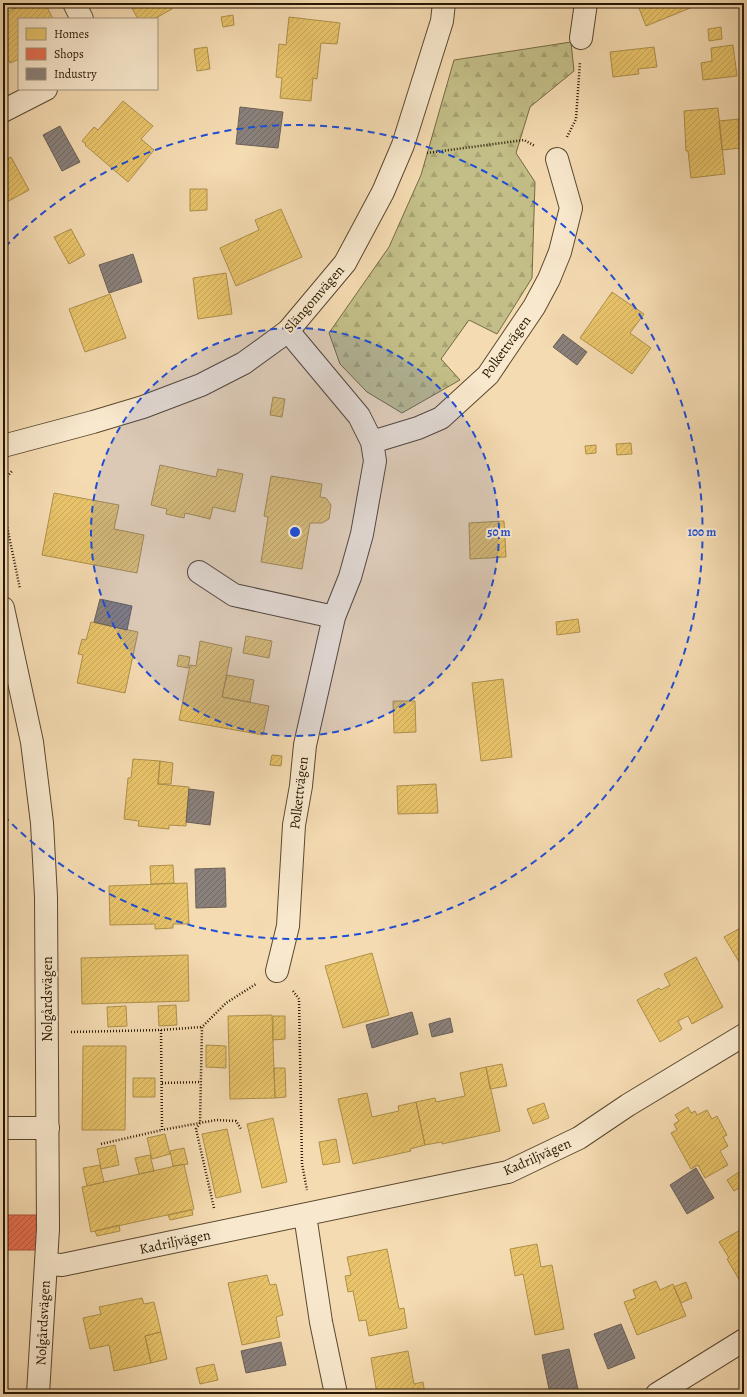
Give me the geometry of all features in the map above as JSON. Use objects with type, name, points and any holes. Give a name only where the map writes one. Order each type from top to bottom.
[{"type":"street","points":[[74,3],[82,18]]},
{"type":"street","name":"Slängomvägen","points":[[3,446],[143,407],[201,385],[244,362],[288,331],[345,263],[383,192],[403,146],[442,21],[444,3]]},
{"type":"street","points":[[581,38],[586,3]]},
{"type":"street","points":[[3,110],[44,90]]},
{"type":"street","name":"Polkettvägen","points":[[277,971],[288,926],[294,825],[301,786],[305,745],[334,617],[350,577],[362,534],[375,461],[372,442],[418,428],[441,418],[488,375],[534,307],[549,279],[560,252],[571,208],[557,159]]},
{"type":"street","points":[[288,331],[359,416],[372,442]]},
{"type":"street","points":[[198,572],[234,595],[334,617]]},
{"type":"street","name":"Nolgårdsvägen","points":[[3,608],[32,742],[42,823],[46,897],[48,1229],[38,1394]]},
{"type":"street","name":"Kadriljvägen","points":[[46,1264],[62,1265],[508,1172],[579,1138],[628,1105],[744,1035]]},
{"type":"street","points":[[3,1128],[48,1128]]},
{"type":"street","points":[[305,1215],[321,1322],[336,1394]]},
{"type":"street","points":[[657,1394],[744,1340]]},
{"type":"path","points":[[419,154],[524,140],[557,159],[576,120],[581,38]]},
{"type":"path","points":[[3,481],[16,466]]},
{"type":"path","points":[[70,1032],[161,1030],[202,1027],[226,1003],[277,971],[299,999],[302,1164],[309,1200],[305,1215]]},
{"type":"path","points":[[202,1027],[200,1123],[196,1130],[220,1232]]},
{"type":"path","points":[[161,1030],[162,1130]]},
{"type":"path","points":[[162,1083],[201,1082]]},
{"type":"path","points":[[101,1144],[162,1130],[216,1120],[236,1121],[241,1129]]},
{"type":"green space","points":[[571,42],[574,71],[530,107],[516,153],[535,182],[532,278],[497,334],[469,320],[441,359],[460,380],[402,413],[367,392],[340,364],[329,333],[389,247],[421,175],[454,60]]},
{"type":"building: Homes","points":[[25,3],[45,3],[52,18],[18,18],[18,59],[10,63],[7,57],[3,59],[3,14]]},
{"type":"building: Homes","points":[[129,3],[169,3],[172,9],[156,18],[137,18]]},
{"type":"building: Homes","points":[[637,3],[694,3],[695,6],[646,26]]},
{"type":"building: Homes","points":[[233,15],[234,25],[223,27],[221,17]]},
{"type":"building: Homes","points":[[289,17],[340,23],[337,44],[321,43],[317,79],[313,78],[311,101],[280,98],[282,78],[276,77],[279,44],[286,45]]},
{"type":"building: Homes","points":[[721,27],[722,39],[709,41],[708,29]]},
{"type":"building: Homes","points":[[733,45],[737,76],[703,80],[701,63],[712,61],[711,48]]},
{"type":"building: Homes","points":[[207,47],[210,69],[197,71],[194,49]]},
{"type":"building: Homes","points":[[654,47],[657,67],[638,69],[639,74],[613,77],[610,52]]},
{"type":"building: Homes","points":[[123,101],[153,126],[141,139],[154,150],[128,182],[82,141],[94,127],[98,130]]},
{"type":"building: Homes","points":[[718,108],[725,174],[691,178],[688,151],[686,151],[684,111]]},
{"type":"building: Homes","points":[[739,119],[740,129],[743,129],[744,143],[740,148],[722,150],[719,121]]},
{"type":"building: Homes","points":[[11,157],[29,190],[3,204],[3,161]]},
{"type":"building: Homes","points":[[190,189],[207,189],[207,210],[190,211]]},
{"type":"building: Homes","points":[[281,209],[302,257],[236,286],[220,248],[259,230],[255,220]]},
{"type":"building: Homes","points":[[71,229],[85,255],[69,264],[54,237]]},
{"type":"building: Homes","points":[[226,273],[232,314],[198,319],[193,278]]},
{"type":"building: Homes","points":[[612,292],[644,314],[630,333],[651,348],[632,374],[580,338]]},
{"type":"building: Homes","points":[[110,294],[126,338],[85,352],[69,309]]},
{"type":"building: Homes","points":[[273,397],[285,399],[282,417],[270,415]]},
{"type":"building: Homes","points":[[631,443],[632,454],[617,455],[616,444]]},
{"type":"building: Homes","points":[[596,445],[596,453],[586,454],[585,446]]},
{"type":"building: Homes","points":[[160,465],[216,477],[218,469],[243,474],[235,512],[213,507],[210,519],[185,513],[184,518],[166,514],[167,509],[151,505]]},
{"type":"building: Homes","points":[[271,476],[322,484],[320,497],[326,498],[331,505],[329,519],[322,523],[310,523],[302,569],[261,562],[268,517],[264,516]]},
{"type":"building: Homes","points":[[54,493],[119,505],[114,529],[144,535],[137,573],[42,555]]},
{"type":"building: Homes","points":[[504,521],[506,557],[470,559],[469,523]]},
{"type":"building: Homes","points":[[578,619],[580,632],[557,635],[556,622]]},
{"type":"building: Homes","points":[[91,622],[138,632],[125,693],[77,683],[83,655],[78,654],[82,639],[86,640]]},
{"type":"building: Homes","points":[[246,636],[272,641],[269,658],[243,653]]},
{"type":"building: Homes","points":[[200,641],[232,648],[222,697],[269,706],[263,735],[179,720],[190,665],[196,666]]},
{"type":"building: Homes","points":[[179,655],[190,657],[188,668],[177,666]]},
{"type":"building: Homes","points":[[227,675],[254,680],[250,702],[222,697]]},
{"type":"building: Homes","points":[[503,679],[512,757],[481,761],[472,683]]},
{"type":"building: Homes","points":[[393,701],[415,701],[416,732],[394,733]]},
{"type":"building: Homes","points":[[272,755],[282,756],[281,766],[270,765]]},
{"type":"building: Homes","points":[[133,759],[160,761],[158,784],[189,787],[186,826],[169,825],[169,829],[138,826],[139,821],[124,819],[128,778],[131,778]]},
{"type":"building: Homes","points":[[160,761],[173,763],[171,784],[158,784]]},
{"type":"building: Homes","points":[[436,784],[438,813],[398,814],[397,786]]},
{"type":"building: Homes","points":[[173,865],[174,883],[151,884],[150,866]]},
{"type":"building: Homes","points":[[187,883],[189,924],[173,924],[173,928],[155,929],[155,924],[110,925],[109,886]]},
{"type":"building: Homes","points":[[744,926],[744,970],[724,937]]},
{"type":"building: Homes","points":[[372,953],[389,1015],[343,1028],[325,966]]},
{"type":"building: Homes","points":[[188,955],[189,1001],[82,1004],[81,958]]},
{"type":"building: Homes","points":[[696,957],[723,1007],[692,1024],[688,1016],[678,1021],[682,1029],[660,1042],[637,1000],[659,988],[661,990],[670,985],[664,974]]},
{"type":"building: Homes","points":[[176,1005],[177,1025],[159,1026],[158,1006]]},
{"type":"building: Homes","points":[[126,1006],[127,1026],[108,1027],[107,1007]]},
{"type":"building: Homes","points":[[272,1015],[275,1098],[230,1099],[228,1016]]},
{"type":"building: Homes","points":[[273,1016],[285,1016],[285,1039],[273,1040]]},
{"type":"building: Homes","points":[[206,1045],[226,1046],[226,1068],[206,1067]]},
{"type":"building: Homes","points":[[83,1046],[126,1046],[125,1130],[82,1130]]},
{"type":"building: Homes","points":[[502,1064],[507,1086],[490,1089],[486,1067]]},
{"type":"building: Homes","points":[[486,1067],[500,1131],[442,1144],[442,1142],[425,1145],[416,1102],[435,1098],[436,1102],[465,1096],[460,1073]]},
{"type":"building: Homes","points":[[274,1068],[285,1068],[286,1097],[275,1098]]},
{"type":"building: Homes","points":[[133,1078],[155,1078],[155,1097],[133,1097]]},
{"type":"building: Homes","points":[[367,1093],[372,1117],[399,1111],[398,1106],[416,1102],[425,1145],[410,1149],[411,1151],[353,1164],[338,1099]]},
{"type":"building: Homes","points":[[544,1103],[549,1118],[533,1124],[527,1109]]},
{"type":"building: Homes","points":[[688,1107],[691,1113],[695,1111],[697,1115],[707,1110],[712,1119],[717,1116],[727,1135],[723,1137],[728,1146],[720,1151],[728,1165],[705,1178],[698,1165],[691,1169],[671,1133],[677,1130],[674,1124],[679,1121],[675,1115]]},
{"type":"building: Homes","points":[[273,1118],[287,1182],[262,1188],[247,1124]]},
{"type":"building: Homes","points":[[227,1129],[241,1192],[216,1198],[202,1134]]},
{"type":"building: Homes","points":[[165,1134],[170,1154],[152,1159],[147,1138]]},
{"type":"building: Homes","points":[[336,1139],[340,1162],[323,1165],[319,1142]]},
{"type":"building: Homes","points":[[115,1145],[119,1165],[101,1169],[97,1149]]},
{"type":"building: Homes","points":[[184,1148],[188,1164],[173,1166],[170,1151]]},
{"type":"building: Homes","points":[[150,1155],[154,1171],[139,1174],[135,1158]]},
{"type":"building: Homes","points":[[184,1164],[194,1209],[91,1232],[82,1187]]},
{"type":"building: Homes","points":[[100,1165],[104,1182],[87,1186],[83,1168]]},
{"type":"building: Homes","points":[[739,1172],[744,1181],[744,1185],[734,1191],[727,1180]]},
{"type":"building: Homes","points":[[192,1210],[193,1215],[170,1220],[168,1215]]},
{"type":"building: Homes","points":[[119,1225],[120,1231],[97,1236],[95,1231]]},
{"type":"building: Homes","points":[[744,1228],[744,1288],[719,1242]]},
{"type":"building: Homes","points":[[537,1244],[541,1267],[552,1265],[564,1329],[535,1335],[523,1274],[515,1276],[510,1249]]},
{"type":"building: Homes","points":[[387,1249],[399,1309],[404,1308],[407,1328],[369,1336],[366,1320],[359,1321],[353,1291],[348,1292],[345,1276],[351,1275],[347,1257]]},
{"type":"building: Homes","points":[[267,1275],[270,1285],[276,1284],[283,1315],[276,1317],[280,1337],[242,1345],[228,1283]]},
{"type":"building: Homes","points":[[656,1281],[660,1290],[673,1284],[686,1316],[637,1335],[624,1302],[636,1298],[633,1290]]},
{"type":"building: Homes","points":[[686,1282],[692,1298],[681,1303],[674,1287]]},
{"type":"building: Homes","points":[[142,1298],[144,1304],[154,1302],[161,1332],[145,1336],[151,1363],[114,1371],[109,1345],[90,1349],[83,1318],[101,1314],[99,1307]]},
{"type":"building: Homes","points":[[161,1332],[167,1359],[151,1363],[145,1336]]},
{"type":"building: Homes","points":[[408,1351],[414,1384],[423,1382],[425,1394],[377,1394],[371,1358]]},
{"type":"building: Homes","points":[[214,1364],[218,1380],[200,1384],[196,1368]]},
{"type":"building: Shops","points":[[3,1215],[36,1215],[37,1250],[3,1250]]},
{"type":"building: Industry","points":[[240,107],[283,112],[278,148],[236,144]]},
{"type":"building: Industry","points":[[60,126],[80,162],[62,171],[43,135]]},
{"type":"building: Industry","points":[[133,254],[142,282],[109,293],[99,265]]},
{"type":"building: Industry","points":[[563,334],[587,352],[577,365],[553,347]]},
{"type":"building: Industry","points":[[100,599],[132,606],[127,630],[94,622]]},
{"type":"building: Industry","points":[[189,789],[214,792],[210,825],[186,822]]},
{"type":"building: Industry","points":[[225,868],[226,907],[196,908],[195,869]]},
{"type":"building: Industry","points":[[412,1012],[418,1034],[372,1048],[366,1025]]},
{"type":"building: Industry","points":[[450,1018],[453,1032],[432,1037],[429,1024]]},
{"type":"building: Industry","points":[[696,1168],[714,1198],[687,1214],[670,1185]]},
{"type":"building: Industry","points":[[621,1324],[635,1358],[608,1369],[594,1334]]},
{"type":"building: Industry","points":[[281,1342],[286,1365],[246,1373],[241,1351]]},
{"type":"building: Industry","points":[[569,1349],[578,1389],[550,1394],[542,1355]]}]
